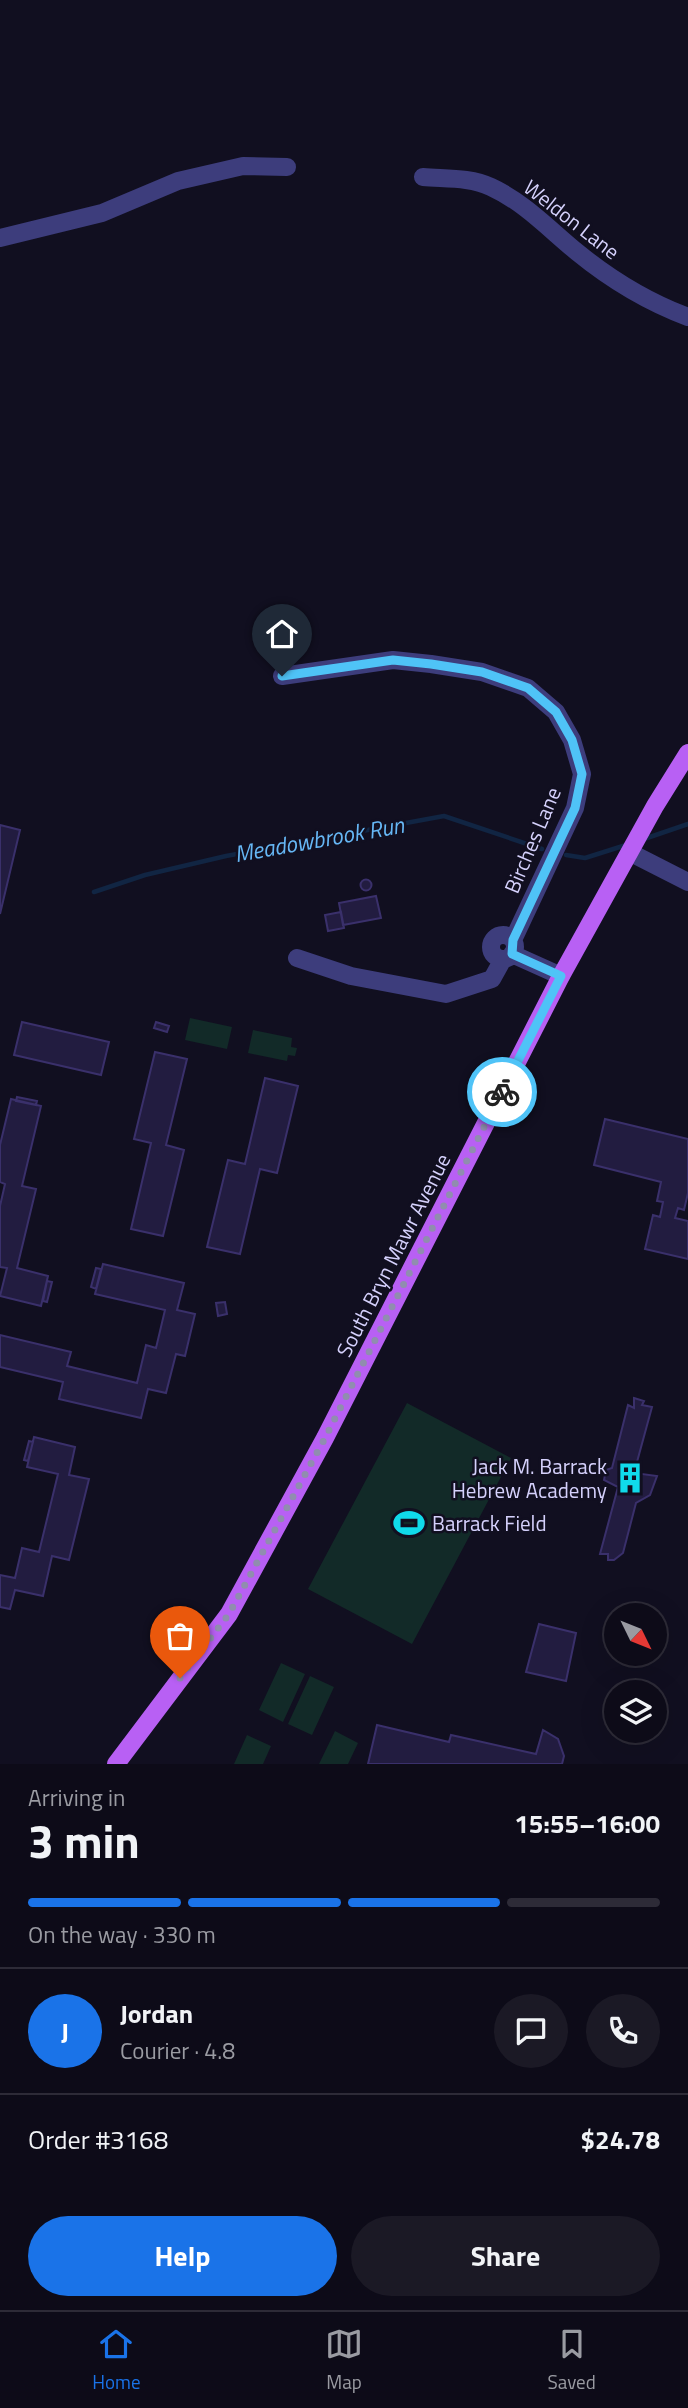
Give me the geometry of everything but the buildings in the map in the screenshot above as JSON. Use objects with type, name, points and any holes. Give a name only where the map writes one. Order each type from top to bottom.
[{"type":"main road","name":"South Bryn Mawr Avenue","points":[[116,1764],[229,1614],[325,1438],[561,976],[655,806],[688,753]]},
{"type":"street","points":[[0,238],[102,213],[178,181],[243,166],[287,167]]},
{"type":"street","name":"Weldon Lane","points":[[423,177],[475,181],[492,187],[522,206],[603,273],[664,308],[688,317]]},
{"type":"street","name":"Birches Lane","points":[[282,676],[393,660],[482,672],[528,688],[556,712],[572,740],[582,774],[575,808],[509,951],[492,979],[446,994],[351,976],[297,958]]},
{"type":"street","points":[[633,849],[688,882]]},
{"type":"street","points":[[509,951],[561,976]]},
{"type":"green space","points":[[190,1018],[232,1027],[227,1049],[185,1040]]},
{"type":"green space","points":[[253,1030],[292,1038],[291,1047],[297,1048],[295,1056],[288,1055],[287,1061],[248,1053]]},
{"type":"green space","name":"Barrack Field","points":[[407,1403],[511,1458],[412,1644],[308,1589]]},
{"type":"green space","points":[[281,1663],[305,1674],[283,1722],[259,1710]]},
{"type":"green space","points":[[310,1676],[334,1687],[312,1735],[288,1724]]},
{"type":"green space","points":[[335,1731],[358,1743],[348,1764],[319,1764]]},
{"type":"green space","points":[[247,1735],[271,1746],[263,1764],[234,1764]]},
{"type":"waterway","name":"Meadowbrook Run","points":[[94,892],[145,875],[226,856],[444,816],[542,849]]},
{"type":"waterway","name":"Meadowbrook Run","points":[[644,839],[688,824]]},
{"type":"waterway","name":"Meadowbrook Run","points":[[566,855],[585,858],[626,845]]},
{"type":"way so far","points":[[180,1678],[229,1614],[325,1438],[502,1092]]},
{"type":"place","name":"Jack M. Barrack Hebrew Academy","points":[[630,1478]]},
{"type":"place","name":"Barrack Field","points":[[409,1523]]},
{"type":"route","points":[[282,676],[393,660],[482,672],[528,688],[556,712],[572,740],[582,774],[575,808],[513,940],[515,950],[512,954],[561,976],[502,1092]]}]
